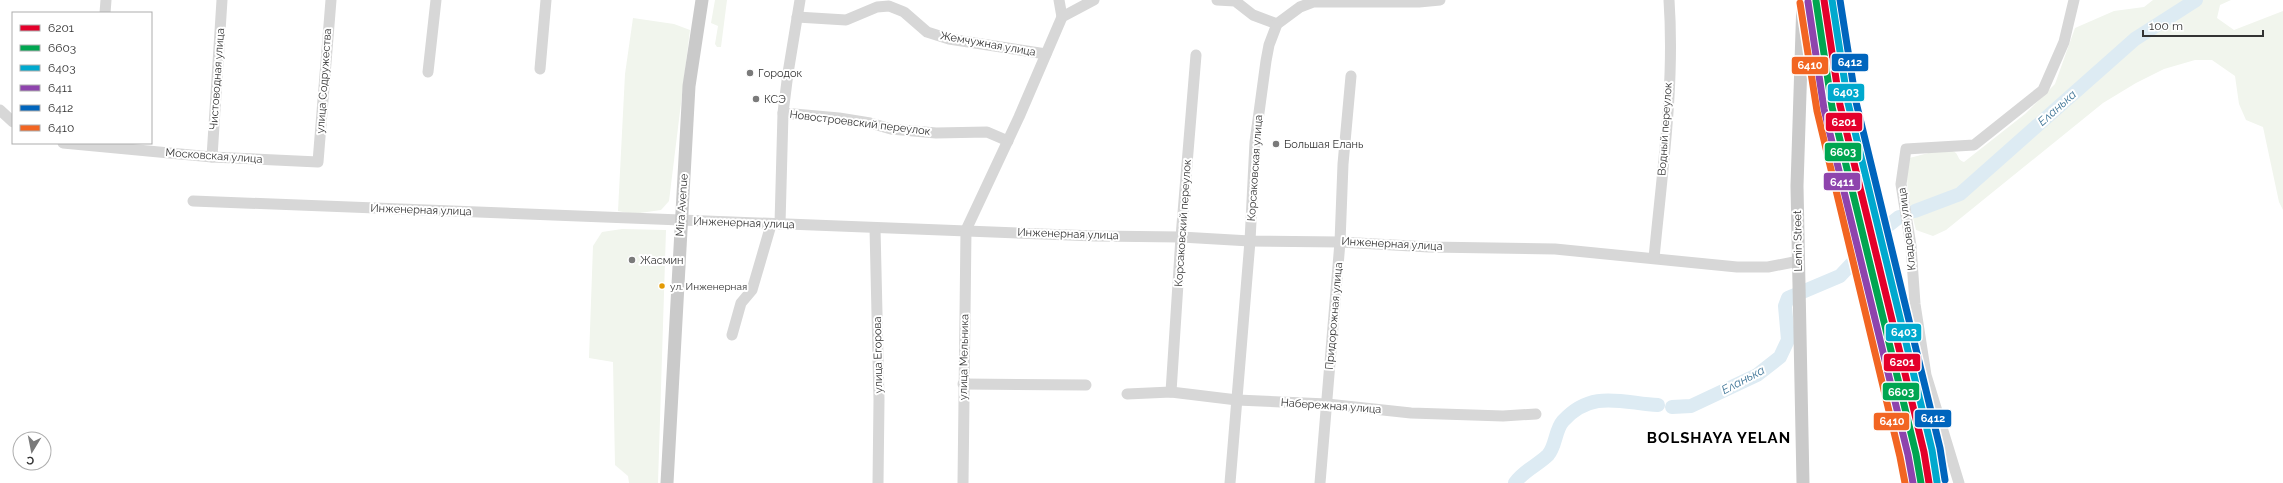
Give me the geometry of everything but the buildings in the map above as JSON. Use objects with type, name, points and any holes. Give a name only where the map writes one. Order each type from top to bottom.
[{"type":"main road","name":"Mira Avenue","points":[[667,483],[689,86],[702,0]]},
{"type":"main road","name":"Lenin Street","points":[[1803,0],[1797,186],[1803,483]]},
{"type":"street","points":[[105,12],[106,0]]},
{"type":"street","name":"Чистоводная улица","points":[[212,158],[222,0]]},
{"type":"street","name":"улица Содружества","points":[[318,162],[331,0]]},
{"type":"street","points":[[428,72],[436,0]]},
{"type":"street","points":[[540,69],[546,0]]},
{"type":"street","points":[[732,335],[741,303],[752,290],[776,224],[783,113],[800,0]]},
{"type":"street","points":[[966,230],[1008,141],[1062,17],[1059,0]]},
{"type":"street","points":[[1062,17],[1094,0]]},
{"type":"street","points":[[1218,0],[1235,1],[1253,16],[1277,24],[1300,7],[1313,2],[1418,2],[1440,0]]},
{"type":"street","name":"Водный переулок","points":[[1654,258],[1666,135],[1671,24],[1669,0]]},
{"type":"street","name":"Кладовая улица","points":[[1959,483],[1926,375],[1914,304],[1911,246],[1902,184],[1906,149],[1974,145],[2043,90],[2064,42],[2074,0]]},
{"type":"street","name":"Жемчужная улица","points":[[797,17],[846,20],[877,7],[889,6],[904,12],[927,32],[949,39],[1046,54]]},
{"type":"street","name":"Корсаковская улица","points":[[1230,483],[1250,240],[1255,142],[1269,46],[1277,24]]},
{"type":"street","name":"Корсаковский переулок","points":[[1171,392],[1181,237],[1196,55]]},
{"type":"street","name":"Придорожная улица","points":[[1320,483],[1340,242],[1343,164],[1351,76]]},
{"type":"street","points":[[0,110],[12,121]]},
{"type":"street","name":"Новостроевский переулок","points":[[783,113],[840,118],[870,123],[891,129],[936,132],[986,132],[1008,141]]},
{"type":"street","name":"Московская улица","points":[[80,144],[212,158],[318,162]]},
{"type":"street","name":"Инженерная улица","points":[[193,201],[336,208],[427,210],[1095,236],[1340,242],[1429,247],[1555,249],[1654,258],[1737,268],[1768,267],[1799,261]]},
{"type":"street","name":"улица Егорова","points":[[875,228],[879,400],[878,483]]},
{"type":"street","name":"улица Мельника","points":[[963,483],[966,230]]},
{"type":"street","points":[[963,384],[1086,384]]},
{"type":"street","name":"Набережная улица","points":[[1127,394],[1171,392],[1237,400],[1326,404],[1411,413],[1503,416],[1536,414]]},
{"type":"shaded area","points":[[715,0],[727,0],[721,47],[717,47],[715,44],[718,26],[711,23]]},
{"type":"shaded area","points":[[2153,0],[2231,0],[2220,5],[2217,18],[2234,30],[2283,11],[2283,210],[2279,202],[2263,127],[2246,120],[2239,104],[2235,76],[2212,60],[2195,60],[2164,69],[2136,83],[2103,103],[1946,230],[1933,236],[1916,230],[1907,185],[1909,158],[1933,152],[1952,151],[1956,153],[1964,162],[2025,114],[2055,84],[2075,28],[2114,11],[2144,7]]},
{"type":"shaded area","points":[[633,18],[674,24],[690,30],[669,201],[661,210],[633,214],[618,211],[625,74]]},
{"type":"shaded area","points":[[622,229],[666,230],[658,483],[629,483],[628,476],[615,465],[613,362],[589,358],[593,246],[602,232]]},
{"type":"waterway","name":"Еланька","points":[[1915,211],[1960,194],[2135,39],[2196,0]]},
{"type":"waterway","name":"Еланька","points":[[1672,407],[1691,406],[1757,375],[1780,357],[1788,340],[1785,306],[1788,298],[1840,276],[1857,258],[1871,239],[1899,217]]},
{"type":"waterway","name":"Еланька","points":[[1515,483],[1522,475],[1548,455],[1553,447],[1560,425],[1574,411],[1596,401],[1608,400],[1658,405]]},
{"type":"transit line","name":"6201","points":[[1824,0],[1840,105],[1924,452],[1929,483]]},
{"type":"transit line","name":"6403","points":[[1832,0],[1848,103],[1932,450],[1937,482]]},
{"type":"transit line","name":"6412","points":[[1840,0],[1856,102],[1940,448],[1945,480]]},
{"type":"transit line","name":"6603","points":[[1816,1],[1832,107],[1916,454],[1921,483]]},
{"type":"transit line","name":"6411","points":[[1808,2],[1824,109],[1908,455],[1913,483]]},
{"type":"transit line","name":"6410","points":[[1800,3],[1817,111],[1905,483]]},
{"type":"place","name":"Городок","points":[[750,73]]},
{"type":"place","name":"КСЭ","points":[[756,99]]},
{"type":"place","name":"Большая Елань","points":[[1276,144]]},
{"type":"place","name":"Жасмин","points":[[632,260]]},
{"type":"place","name":"ул. Инженерная","points":[[662,286]]},
{"type":"district","name":"BOLSHAYA YELAN","points":[[1719,438]]}]
